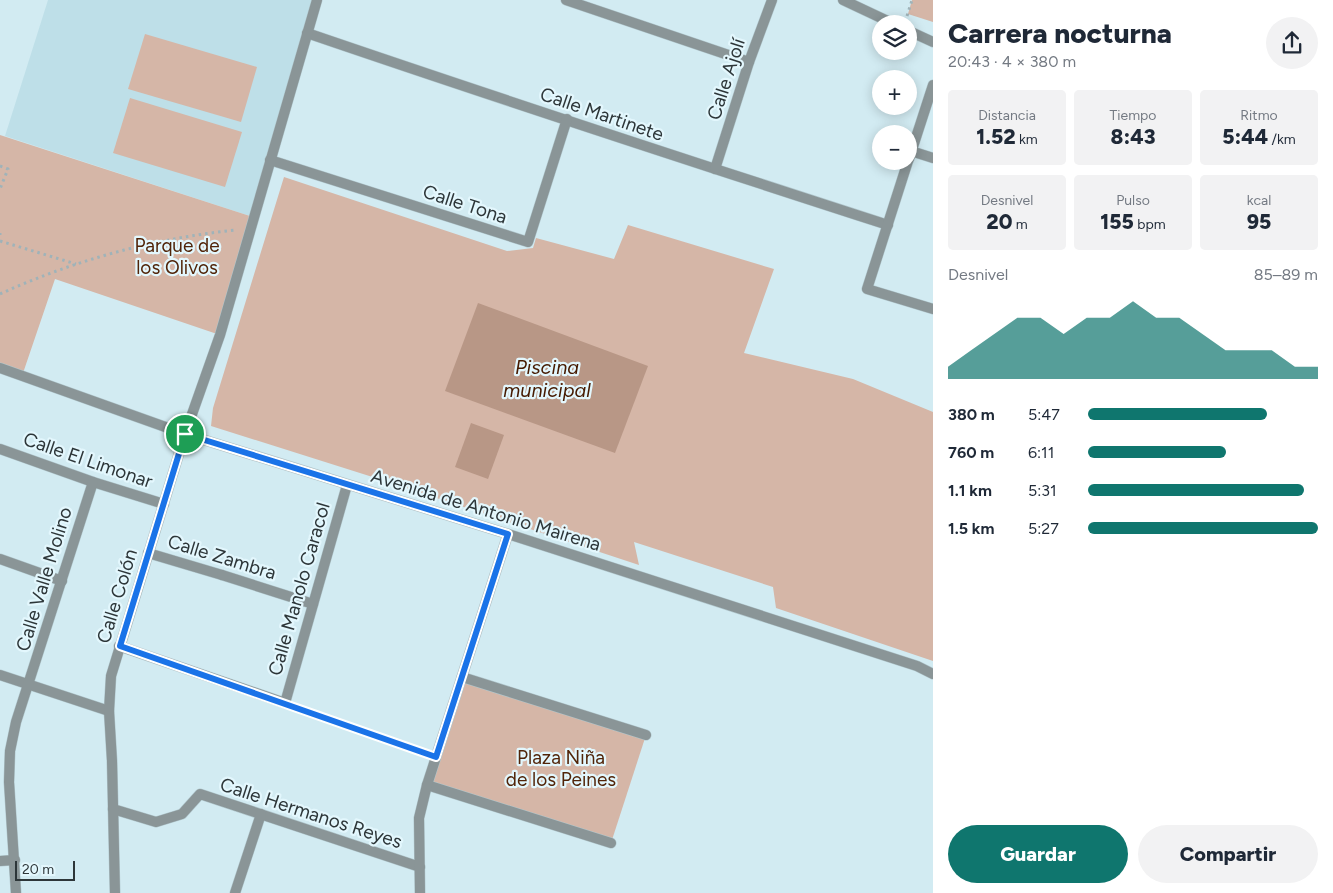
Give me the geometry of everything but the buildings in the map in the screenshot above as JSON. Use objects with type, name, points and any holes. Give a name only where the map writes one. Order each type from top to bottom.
[{"type":"street","name":"Calle Colón","points":[[115,893],[108,711],[112,676],[185,434],[220,335],[317,0]]},
{"type":"street","points":[[566,0],[750,62]]},
{"type":"street","name":"Calle Ajolí","points":[[715,169],[772,0]]},
{"type":"street","points":[[843,0],[875,15]]},
{"type":"street","name":"Calle Martinete","points":[[307,33],[567,119],[623,140],[888,225]]},
{"type":"street","points":[[917,35],[933,42]]},
{"type":"street","points":[[917,133],[933,85]]},
{"type":"street","name":"Calle Tona","points":[[270,160],[528,242],[567,119]]},
{"type":"street","points":[[917,157],[933,158]]},
{"type":"street","points":[[905,170],[868,289],[933,309]]},
{"type":"street","name":"Avenida de Antonio Mairena","points":[[0,368],[185,434],[508,534],[917,666],[933,674]]},
{"type":"street","name":"Calle El Limonar","points":[[0,449],[93,482],[164,504]]},
{"type":"street","name":"Calle Valle Molino","points":[[16,893],[15,860],[5,782],[10,750],[16,722],[93,482]]},
{"type":"street","name":"Calle Manolo Caracol","points":[[285,703],[347,485]]},
{"type":"street","points":[[420,893],[420,818],[427,785],[508,534]]},
{"type":"street","name":"Calle Zambra","points":[[148,553],[313,604]]},
{"type":"street","points":[[0,559],[62,581]]},
{"type":"street","points":[[120,646],[285,703]]},
{"type":"street","points":[[0,675],[108,711]]},
{"type":"street","points":[[462,677],[646,735]]},
{"type":"street","points":[[427,785],[611,844]]},
{"type":"street","name":"Calle Hermanos Reyes","points":[[113,809],[156,822],[182,814],[200,794],[420,867]]},
{"type":"street","points":[[235,893],[261,814]]},
{"type":"street","points":[[0,861],[15,860]]},
{"type":"path","points":[[907,15],[912,0]]},
{"type":"path","points":[[0,166],[8,169],[0,190]]},
{"type":"path","points":[[0,294],[76,264],[134,247],[189,236],[250,229]]},
{"type":"path","points":[[0,241],[76,264]]},
{"type":"path","points":[[285,703],[436,757]]},
{"type":"shaded area","points":[[48,0],[317,0],[253,217],[5,136]]},
{"type":"green space","points":[[912,0],[933,0],[933,22],[917,17],[917,15],[908,14]]},
{"type":"green space","points":[[145,34],[257,67],[241,122],[128,89]]},
{"type":"green space","points":[[130,98],[242,132],[225,187],[113,153]]},
{"type":"green space","name":"Parque de los Olivos","points":[[0,135],[253,217],[220,335],[55,279],[22,376],[0,368]]},
{"type":"green space","points":[[284,177],[507,251],[533,248],[536,238],[614,259],[628,225],[774,269],[744,353],[853,379],[933,412],[933,661],[776,608],[773,587],[634,542],[639,565],[211,426],[213,408]]},
{"type":"green space","name":"Plaza Niña de los Peines","points":[[462,677],[646,735],[611,843],[427,785]]},
{"type":"water","name":"Piscina municipal","points":[[478,303],[648,366],[615,453],[445,391]]},
{"type":"water","points":[[471,423],[504,435],[488,479],[455,467]]},
{"type":"route","points":[[185,434],[508,534],[436,757],[120,646],[185,434]]}]
